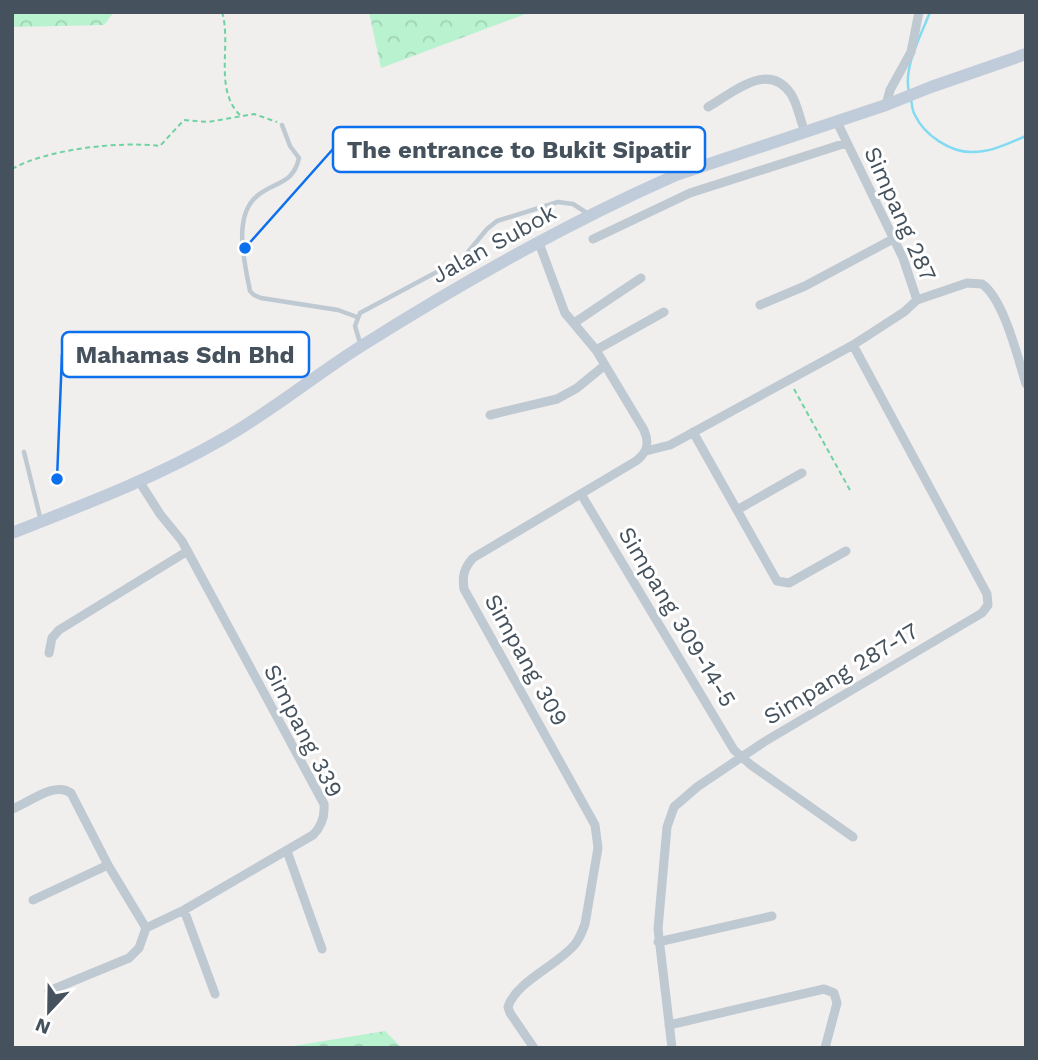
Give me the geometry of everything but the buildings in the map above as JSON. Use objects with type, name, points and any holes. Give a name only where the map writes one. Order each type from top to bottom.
[{"type":"main road","name":"Jalan Subok","points":[[12,533],[139,481],[223,439],[423,307],[590,216],[676,175],[886,105],[1026,54]]},
{"type":"street","points":[[886,105],[890,90],[911,52],[919,12]]},
{"type":"street","points":[[708,107],[757,79],[769,78],[780,83],[791,94],[805,132]]},
{"type":"street","name":"Simpang 287","points":[[693,432],[853,345],[904,312],[917,300],[903,258],[836,122]]},
{"type":"street","points":[[593,239],[690,193],[846,142]]},
{"type":"street","points":[[760,305],[805,286],[893,239]]},
{"type":"street","points":[[539,243],[559,300],[596,349],[644,430],[648,444],[646,451]]},
{"type":"street","points":[[574,323],[641,278]]},
{"type":"street","points":[[917,300],[967,283],[978,282],[986,287],[1009,329],[1026,384]]},
{"type":"street","points":[[596,349],[664,312]]},
{"type":"street","name":"Simpang 287-17","points":[[672,1048],[658,942],[664,852],[670,815],[679,801],[788,728],[982,613],[988,605],[987,594],[853,345]]},
{"type":"street","points":[[490,415],[557,399],[577,388],[605,365]]},
{"type":"street","points":[[693,432],[775,578],[781,583],[789,583],[846,551]]},
{"type":"street","name":"Simpang 309","points":[[534,1048],[508,1007],[516,993],[567,953],[581,934],[598,848],[597,836],[595,824],[464,589],[463,577],[466,566],[473,558],[636,461],[646,451],[670,445],[693,432]]},
{"type":"street","points":[[737,510],[802,473]]},
{"type":"street","name":"Simpang 339","points":[[139,481],[182,541],[324,804],[325,812],[318,830],[287,851],[184,910],[146,928]]},
{"type":"street","name":"Simpang 309-14-5","points":[[581,494],[734,750],[853,837]]},
{"type":"street","points":[[49,653],[52,638],[59,630],[186,552]]},
{"type":"street","points":[[15,808],[52,790],[67,790],[71,793],[108,865],[146,928],[139,948],[129,958],[49,991]]},
{"type":"street","points":[[287,851],[322,949]]},
{"type":"street","points":[[33,900],[108,865]]},
{"type":"street","points":[[184,910],[215,994]]},
{"type":"street","points":[[658,942],[772,916]]},
{"type":"street","points":[[669,1026],[824,989],[834,993],[836,1003],[825,1048]]},
{"type":"lane","points":[[282,125],[299,163],[290,178],[257,196],[249,205],[243,222],[243,238],[250,291],[261,298],[338,310],[357,317]]},
{"type":"lane","points":[[361,346],[355,327],[360,313],[463,258],[497,221],[558,202],[573,204],[590,216]]},
{"type":"lane","points":[[24,452],[41,522]]},
{"type":"path","points":[[222,12],[227,43],[225,79],[232,108],[242,117]]},
{"type":"path","points":[[12,169],[71,150],[121,145],[160,146],[184,120],[208,122],[254,114],[273,119],[282,125]]},
{"type":"path","points":[[789,379],[851,492]]},
{"type":"green space","points":[[12,12],[114,12],[104,25],[12,27]]},
{"type":"green space","points":[[369,12],[531,12],[381,68]]},
{"type":"green space","points":[[385,1031],[402,1048],[281,1048]]},
{"type":"waterway","points":[[909,92],[908,72],[930,12]]},
{"type":"waterway","points":[[911,99],[919,122],[932,136],[947,146],[965,152],[1000,147],[1026,136]]},
{"type":"place","name":"The entrance to Bukit Sipatir","points":[[245,248]]},
{"type":"place","name":"Mahamas Sdn Bhd","points":[[57,479]]}]
